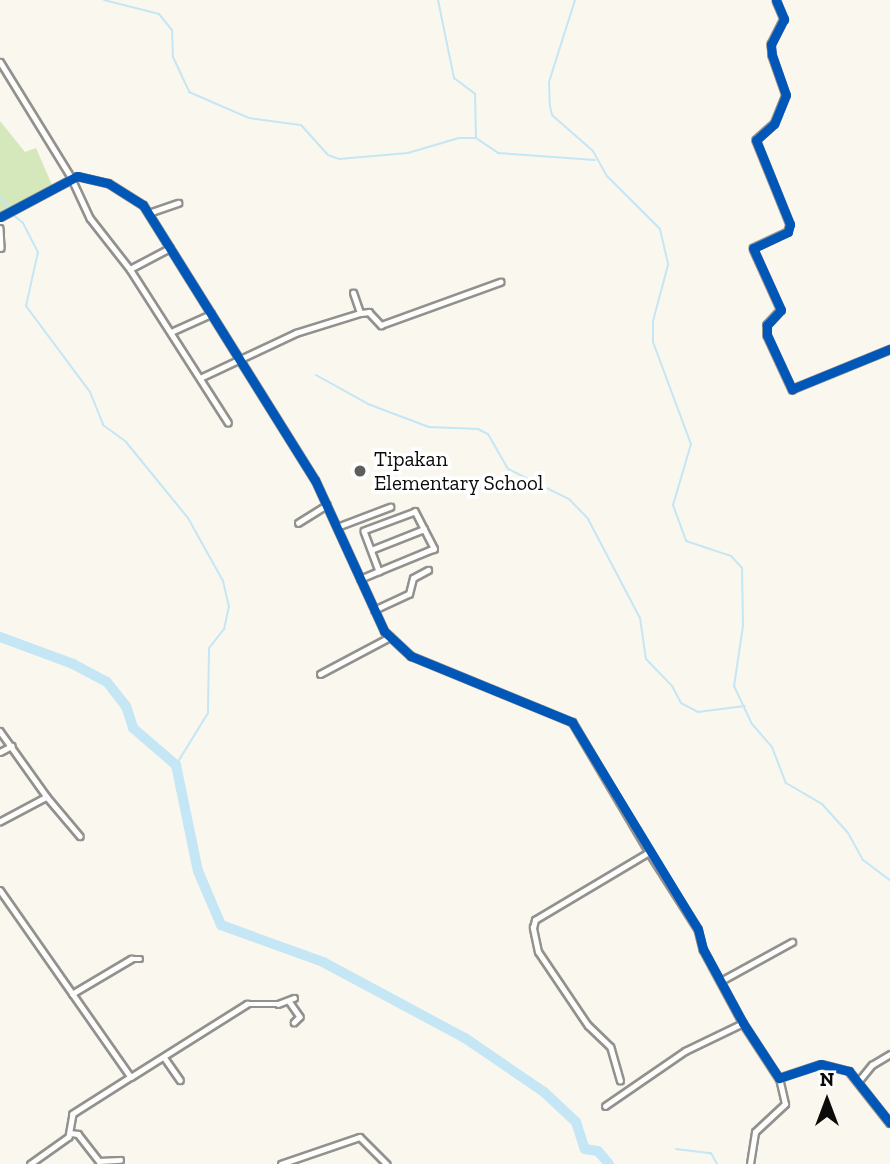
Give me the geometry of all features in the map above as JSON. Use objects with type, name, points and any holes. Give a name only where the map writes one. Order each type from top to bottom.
[{"type":"street","points":[[776,0],[784,19],[771,44],[772,55],[786,95],[775,124],[756,140],[790,224],[788,232],[754,248],[781,310],[767,325],[767,335],[792,390],[890,349]]},
{"type":"street","points":[[0,62],[71,176],[89,218],[130,269],[228,422]]},
{"type":"street","points":[[2,216],[71,176],[108,183],[149,213],[243,360],[327,505],[374,610],[390,638],[411,656],[572,722],[698,929],[743,1023],[779,1078],[785,1104],[755,1132],[750,1164]]},
{"type":"street","points":[[149,213],[178,202]]},
{"type":"street","points":[[0,228],[1,248]]},
{"type":"street","points":[[130,269],[171,248]]},
{"type":"street","points":[[200,378],[296,333],[369,312],[381,325],[500,282]]},
{"type":"street","points":[[353,293],[360,313]]},
{"type":"street","points":[[171,332],[214,313]]},
{"type":"street","points":[[298,523],[327,505]]},
{"type":"street","points":[[337,527],[390,507]]},
{"type":"street","points":[[360,579],[434,549],[417,514],[411,512],[366,528],[379,571]]},
{"type":"street","points":[[371,550],[424,529]]},
{"type":"street","points":[[374,610],[409,594],[410,582],[428,570]]},
{"type":"street","points":[[320,674],[390,638]]},
{"type":"street","points":[[0,731],[47,797],[80,836]]},
{"type":"street","points":[[0,752],[12,746]]},
{"type":"street","points":[[0,822],[47,797]]},
{"type":"street","points":[[620,1081],[610,1046],[588,1026],[538,952],[534,920],[649,852]]},
{"type":"street","points":[[0,890],[131,1077]]},
{"type":"street","points":[[721,981],[792,942]]},
{"type":"street","points":[[72,994],[131,959],[140,959]]},
{"type":"street","points":[[31,1164],[70,1133],[73,1114],[247,1004],[292,999],[300,1017],[294,1023]]},
{"type":"street","points":[[605,1106],[685,1051],[743,1023]]},
{"type":"street","points":[[858,1082],[872,1065],[890,1054]]},
{"type":"street","points":[[164,1057],[180,1080]]},
{"type":"street","points":[[779,1078],[821,1063],[849,1071],[890,1123]]},
{"type":"street","points":[[70,1133],[78,1134],[99,1161],[120,1160]]},
{"type":"street","points":[[281,1164],[360,1137],[387,1164]]},
{"type":"green space","points":[[0,121],[25,152],[36,148],[52,185],[0,215]]},
{"type":"waterway","points":[[104,0],[159,14],[172,30],[173,57],[189,92],[249,118],[301,125],[328,155],[339,159],[408,153],[459,138],[476,138],[498,153],[595,160]]},
{"type":"waterway","points":[[438,0],[454,78],[475,94],[476,137]]},
{"type":"waterway","points":[[575,0],[549,82],[552,115],[593,151],[607,176],[660,229],[668,265],[653,321],[653,342],[691,444],[673,505],[686,541],[731,556],[742,568],[743,626],[734,686],[752,724],[772,747],[786,783],[822,804],[848,833],[863,860],[890,880]]},
{"type":"waterway","points":[[0,196],[10,209]]},
{"type":"waterway","points":[[12,214],[23,223],[38,252],[26,306],[90,392],[103,425],[126,442],[188,518],[223,581],[229,606],[224,629],[209,648],[208,713],[176,765]]},
{"type":"waterway","points":[[316,375],[368,404],[429,427],[478,429],[488,434],[508,469],[569,499],[588,519],[640,618],[646,659],[672,686],[681,703],[698,712],[745,706]]},
{"type":"waterway","points":[[0,637],[73,664],[107,682],[126,706],[133,728],[176,765],[198,871],[221,925],[323,962],[465,1038],[544,1092],[576,1122],[585,1149],[598,1151],[609,1164]]},
{"type":"waterway","points":[[676,1149],[711,1153],[717,1164]]},
{"type":"cycle path","points":[[776,0],[784,19],[771,44],[772,55],[786,95],[774,124],[756,140],[790,224],[788,232],[753,248],[781,310],[767,325],[767,335],[792,389],[890,349]]},
{"type":"cycle path","points":[[0,217],[77,176],[108,183],[143,205],[315,480],[384,631],[411,656],[572,722],[698,929],[703,949],[743,1023],[779,1078],[821,1064],[849,1071],[890,1123]]},
{"type":"place","name":"Tipakan Elementary School","points":[[360,471]]}]
